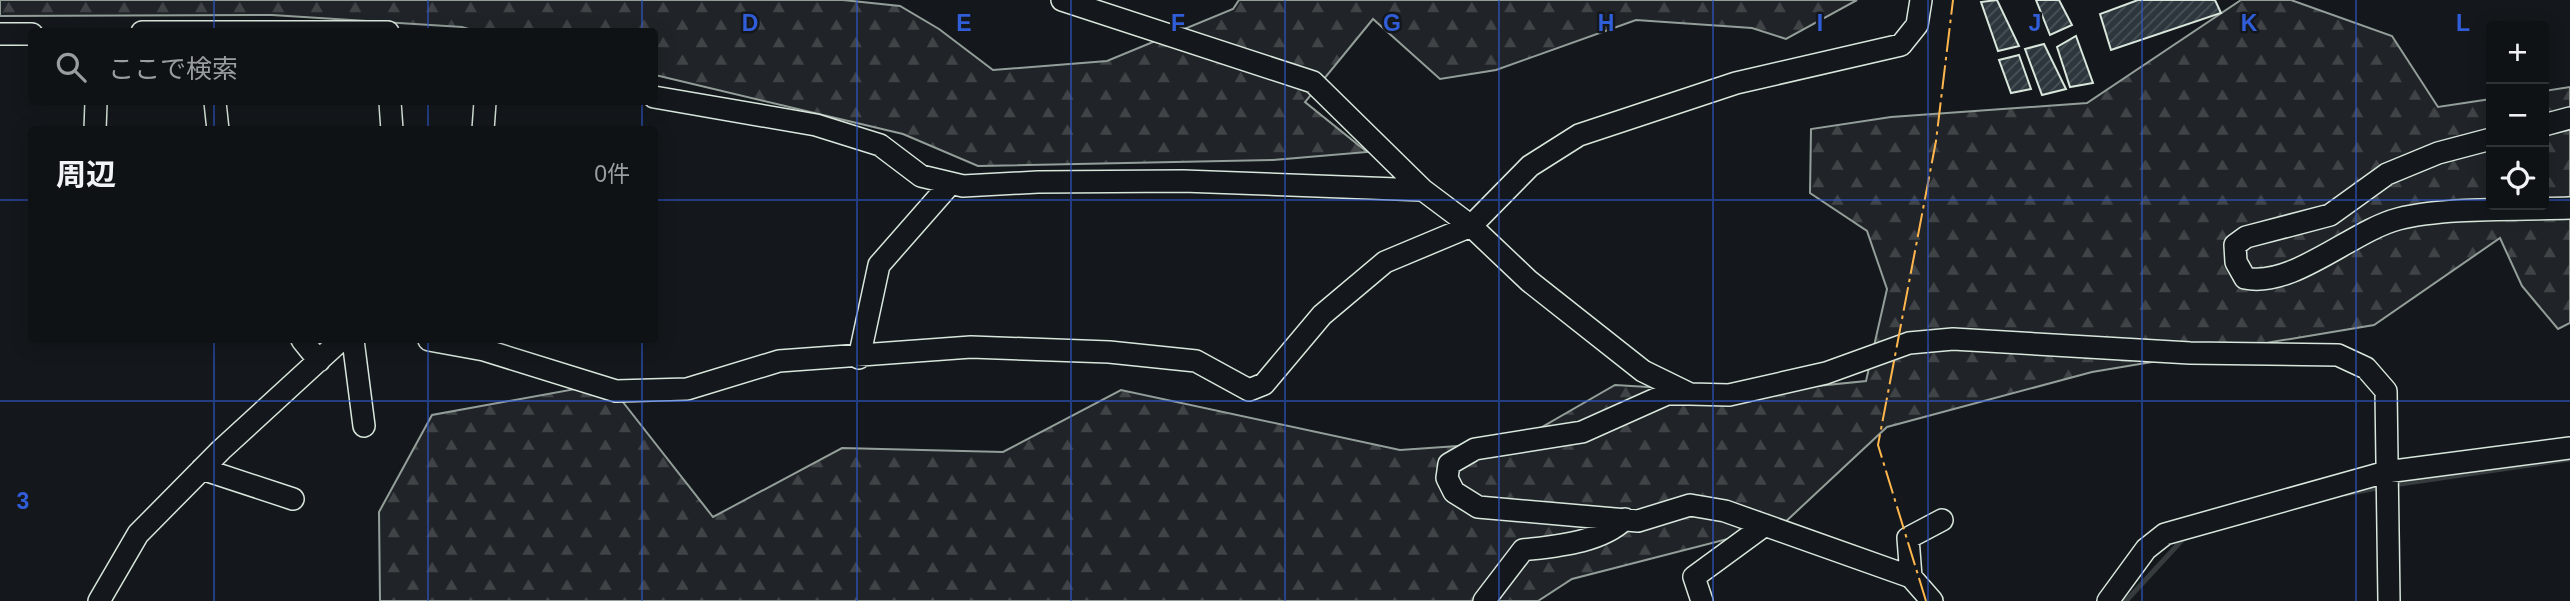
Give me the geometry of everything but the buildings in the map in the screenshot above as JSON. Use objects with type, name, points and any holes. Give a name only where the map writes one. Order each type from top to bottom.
[{"type":"street","points":[[1062,0],[1313,82],[1423,190],[1471,226],[1529,281],[1643,372],[1690,394]]},
{"type":"street","points":[[462,343],[484,345],[616,391],[687,389],[779,361],[859,358],[971,347],[1109,352],[1196,361],[1249,390],[1265,384],[1322,315],[1385,262],[1471,226],[1530,166],[1579,135],[1736,83],[1901,46],[1917,25],[1921,0]]},
{"type":"street","points":[[0,34],[28,34]]},
{"type":"street","points":[[658,98],[816,125],[880,145],[921,177],[963,186],[1038,182],[1183,181],[1423,190]]},
{"type":"street","points":[[95,126],[96,105]]},
{"type":"street","points":[[215,105],[218,126]]},
{"type":"street","points":[[390,105],[392,126]]},
{"type":"street","points":[[483,126],[485,105]]},
{"type":"street","points":[[2549,124],[2570,118]]},
{"type":"street","points":[[2486,140],[2438,153],[2387,174],[2330,215],[2246,237],[2235,245],[2235,262],[2245,278],[2257,280],[2278,276],[2398,219],[2570,208]]},
{"type":"street","points":[[859,358],[879,265],[951,183]]},
{"type":"street","points":[[1932,601],[1911,577],[1725,511],[1690,505],[1638,521],[1478,506],[1454,492],[1447,478],[1449,464],[1475,449],[1582,432],[1667,394],[1728,395],[1826,373],[1909,342],[1953,340],[2190,353],[2338,355],[2366,368],[2386,391],[2389,601]]},
{"type":"street","points":[[304,343],[318,361]]},
{"type":"street","points":[[99,601],[138,534],[202,469],[338,343]]},
{"type":"street","points":[[353,343],[363,425]]},
{"type":"street","points":[[2108,601],[2146,549],[2165,534],[2386,472],[2570,448]]},
{"type":"street","points":[[202,469],[293,499]]},
{"type":"street","points":[[1484,601],[1523,550],[1578,540],[1615,529],[1625,519]]},
{"type":"street","points":[[1911,577],[1908,538],[1942,520]]},
{"type":"street","points":[[1702,601],[1694,577],[1765,525]]},
{"type":"green space","points":[[0,0],[843,0],[900,6],[939,29],[993,70],[1107,61],[1233,9],[1239,0],[1857,0],[1786,39],[1752,28],[1636,20],[1496,70],[1440,79],[1373,19],[1305,102],[1367,152],[1273,160],[978,166],[903,134],[658,76],[658,28],[465,28],[272,15],[0,16]]},
{"type":"green space","points":[[2241,0],[2291,0],[2392,36],[2438,107],[2486,100],[2486,210],[2549,210],[2549,90],[2570,87],[2570,323],[2558,329],[2522,286],[2500,238],[2374,325],[2092,372],[1887,427],[1782,525],[1572,579],[1538,601],[380,601],[379,512],[432,415],[608,383],[713,517],[842,448],[1003,452],[1121,390],[1400,450],[1516,442],[1615,385],[1747,393],[1866,381],[1887,289],[1867,231],[1810,193],[1811,129],[1891,117],[2087,103]]},
{"type":"waterway","points":[[2393,485],[2570,459]]},
{"type":"waterway","points":[[2345,494],[2383,487]]},
{"type":"waterway","points":[[2126,601],[2184,538]]},
{"type":"power","points":[[1926,601],[1878,445],[1936,141],[1953,0]]}]
